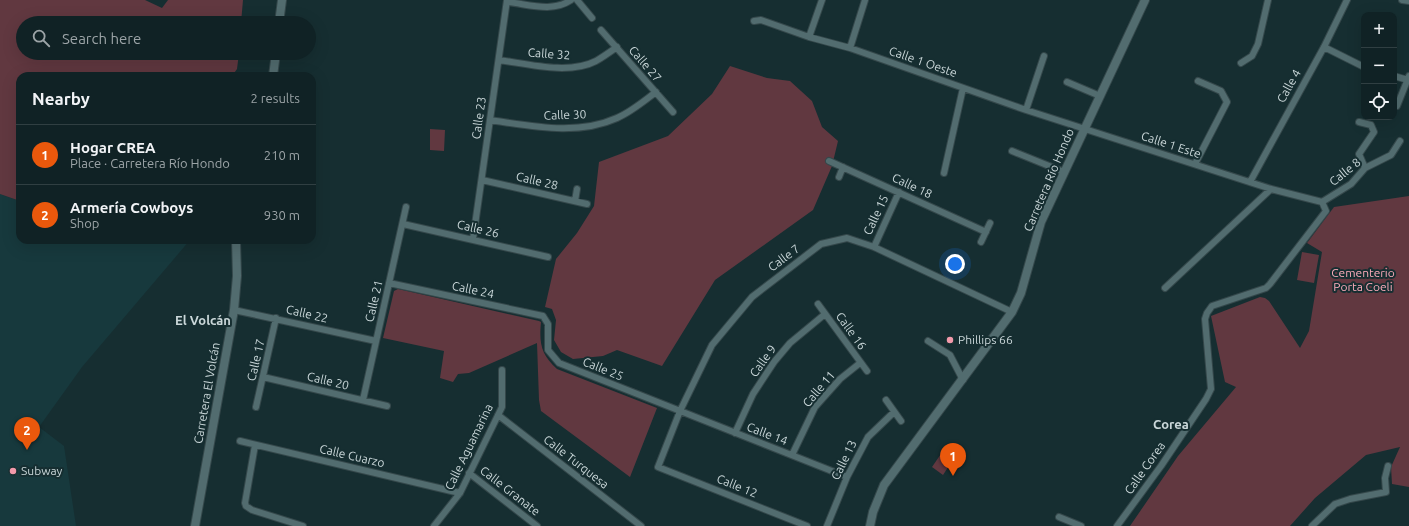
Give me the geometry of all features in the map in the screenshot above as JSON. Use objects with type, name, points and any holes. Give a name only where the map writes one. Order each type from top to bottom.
[{"type":"street","points":[[281,16],[282,0]]},
{"type":"street","points":[[507,1],[552,7],[564,4],[571,0]]},
{"type":"street","points":[[577,0],[592,18]]},
{"type":"street","points":[[809,37],[822,0]]},
{"type":"street","points":[[850,48],[865,0]]},
{"type":"street","name":"Carretera Río Hondo","points":[[870,526],[873,512],[884,485],[1012,312],[1021,293],[1042,222],[1145,0]]},
{"type":"street","points":[[1241,63],[1252,56],[1255,50],[1268,0]]},
{"type":"street","name":"Calle 4","points":[[1250,182],[1324,47],[1347,0]]},
{"type":"street","points":[[1402,0],[1409,1]]},
{"type":"street","name":"Calle 23","points":[[472,239],[482,180],[507,1]]},
{"type":"street","name":"Calle 1 Oeste","points":[[754,21],[761,20],[809,37],[850,48],[1026,110],[1085,128]]},
{"type":"street","name":"Calle 27","points":[[601,30],[673,112]]},
{"type":"street","name":"Calle 32","points":[[499,60],[558,68],[578,67],[596,62],[617,47]]},
{"type":"street","points":[[1324,47],[1361,66]]},
{"type":"street","points":[[1026,110],[1044,56]]},
{"type":"street","points":[[274,72],[275,60]]},
{"type":"street","points":[[1397,76],[1408,78],[1397,106]]},
{"type":"street","points":[[1195,164],[1227,102],[1221,91],[1198,81]]},
{"type":"street","points":[[1067,82],[1100,96]]},
{"type":"street","points":[[944,174],[963,88]]},
{"type":"street","name":"Calle 30","points":[[490,120],[550,129],[587,127],[618,118],[656,92]]},
{"type":"street","points":[[1358,122],[1371,125],[1374,132],[1359,154],[1365,168]]},
{"type":"street","name":"Calle 1 Este","points":[[1085,128],[1250,182]]},
{"type":"street","name":"Calle 8","points":[[1322,202],[1351,184],[1365,168],[1392,155],[1400,141]]},
{"type":"street","points":[[1012,151],[1064,172]]},
{"type":"street","name":"Calle 18","points":[[829,161],[986,232]]},
{"type":"street","points":[[839,177],[843,167]]},
{"type":"street","name":"Calle 28","points":[[482,180],[587,204]]},
{"type":"street","points":[[1250,182],[1322,202]]},
{"type":"street","points":[[575,201],[577,189]]},
{"type":"street","points":[[1165,288],[1271,189]]},
{"type":"street","name":"Calle 15","points":[[874,247],[899,192]]},
{"type":"street","name":"Calle Corea","points":[[1117,526],[1165,460],[1206,399],[1211,389],[1205,319],[1207,313],[1212,306],[1266,288],[1326,211],[1322,202]]},
{"type":"street","name":"Calle 21","points":[[363,400],[406,207]]},
{"type":"street","points":[[981,242],[990,223]]},
{"type":"street","name":"Calle 26","points":[[402,224],[548,257]]},
{"type":"street","name":"Calle 7","points":[[658,467],[680,411],[712,345],[752,297],[821,244],[847,238],[874,247],[1012,312]]},
{"type":"street","name":"Carretera El Volcán","points":[[195,526],[234,310],[237,276],[236,244]]},
{"type":"street","name":"Calle 24","points":[[389,282],[543,316],[548,324]]},
{"type":"street","name":"Calle 16","points":[[818,304],[867,371]]},
{"type":"street","name":"Calle 22","points":[[234,310],[376,341]]},
{"type":"street","name":"Calle 9","points":[[735,433],[753,394],[774,362],[790,343],[825,314]]},
{"type":"street","name":"Calle 17","points":[[256,407],[276,318]]},
{"type":"street","name":"Calle 25","points":[[548,324],[548,350],[559,363],[680,411]]},
{"type":"street","points":[[928,341],[950,355],[963,380]]},
{"type":"street","name":"Calle 11","points":[[792,455],[815,407],[840,379],[860,363]]},
{"type":"street","name":"Calle Aguamarina","points":[[434,526],[460,493],[502,407],[502,370]]},
{"type":"street","name":"Calle 20","points":[[263,377],[387,406]]},
{"type":"street","points":[[886,400],[901,422]]},
{"type":"street","name":"Calle 14","points":[[680,411],[847,477]]},
{"type":"street","name":"Calle 13","points":[[827,526],[847,477],[868,437],[894,412]]},
{"type":"street","name":"Calle Turquesa","points":[[498,415],[641,526]]},
{"type":"street","name":"Calle Cuarzo","points":[[240,441],[460,493]]},
{"type":"street","points":[[255,445],[245,503],[246,506],[252,510],[286,523],[303,526]]},
{"type":"street","points":[[1312,526],[1335,504],[1350,499],[1386,492],[1385,478],[1388,466]]},
{"type":"street","name":"Calle 12","points":[[658,467],[807,526]]},
{"type":"street","name":"Calle Granate","points":[[469,473],[537,526]]},
{"type":"street","points":[[1059,517],[1081,526]]},
{"type":"shaded area","points":[[0,194],[16,200],[16,244],[187,244],[82,367],[39,427],[64,446],[76,526],[0,526]]},
{"type":"green space","points":[[0,0],[145,0],[162,8],[168,0],[243,0],[242,16],[16,16],[16,60],[238,60],[237,69],[235,72],[16,72],[16,200],[0,194]]},
{"type":"green space","points":[[730,66],[767,78],[790,81],[812,101],[822,127],[838,141],[832,166],[813,210],[715,280],[662,366],[617,350],[603,356],[573,359],[561,352],[554,340],[556,320],[552,309],[545,307],[556,259],[577,233],[594,206],[599,162],[668,136],[712,94]]},
{"type":"green space","points":[[430,129],[445,130],[444,151],[430,150]]},
{"type":"green space","name":"Cementerio Porta Coeli","points":[[1409,196],[1409,487],[1392,484],[1391,467],[1400,447],[1366,455],[1315,498],[1290,526],[1130,526],[1178,456],[1236,387],[1225,382],[1211,316],[1260,297],[1265,298],[1269,301],[1300,348],[1309,331],[1322,252],[1307,243],[1334,207]]},
{"type":"green space","points":[[1302,252],[1319,255],[1314,283],[1297,280]]},
{"type":"green space","points":[[398,289],[539,321],[541,322],[540,337],[542,348],[547,358],[557,369],[657,408],[630,477],[541,411],[539,400],[537,343],[469,373],[458,374],[453,382],[440,378],[444,351],[383,338],[394,291]]},
{"type":"green space","points":[[947,445],[958,452],[943,475],[932,467]]},
{"type":"place","name":"Phillips 66","points":[[950,340]]},
{"type":"place","name":"Armería Cowboys","points":[[27,450]]},
{"type":"place","name":"Subway","points":[[13,471]]},
{"type":"place","name":"Hogar CREA","points":[[953,476]]},
{"type":"district","name":"El Volcán","points":[[203,320]]},
{"type":"district","name":"Corea","points":[[1171,424]]}]
